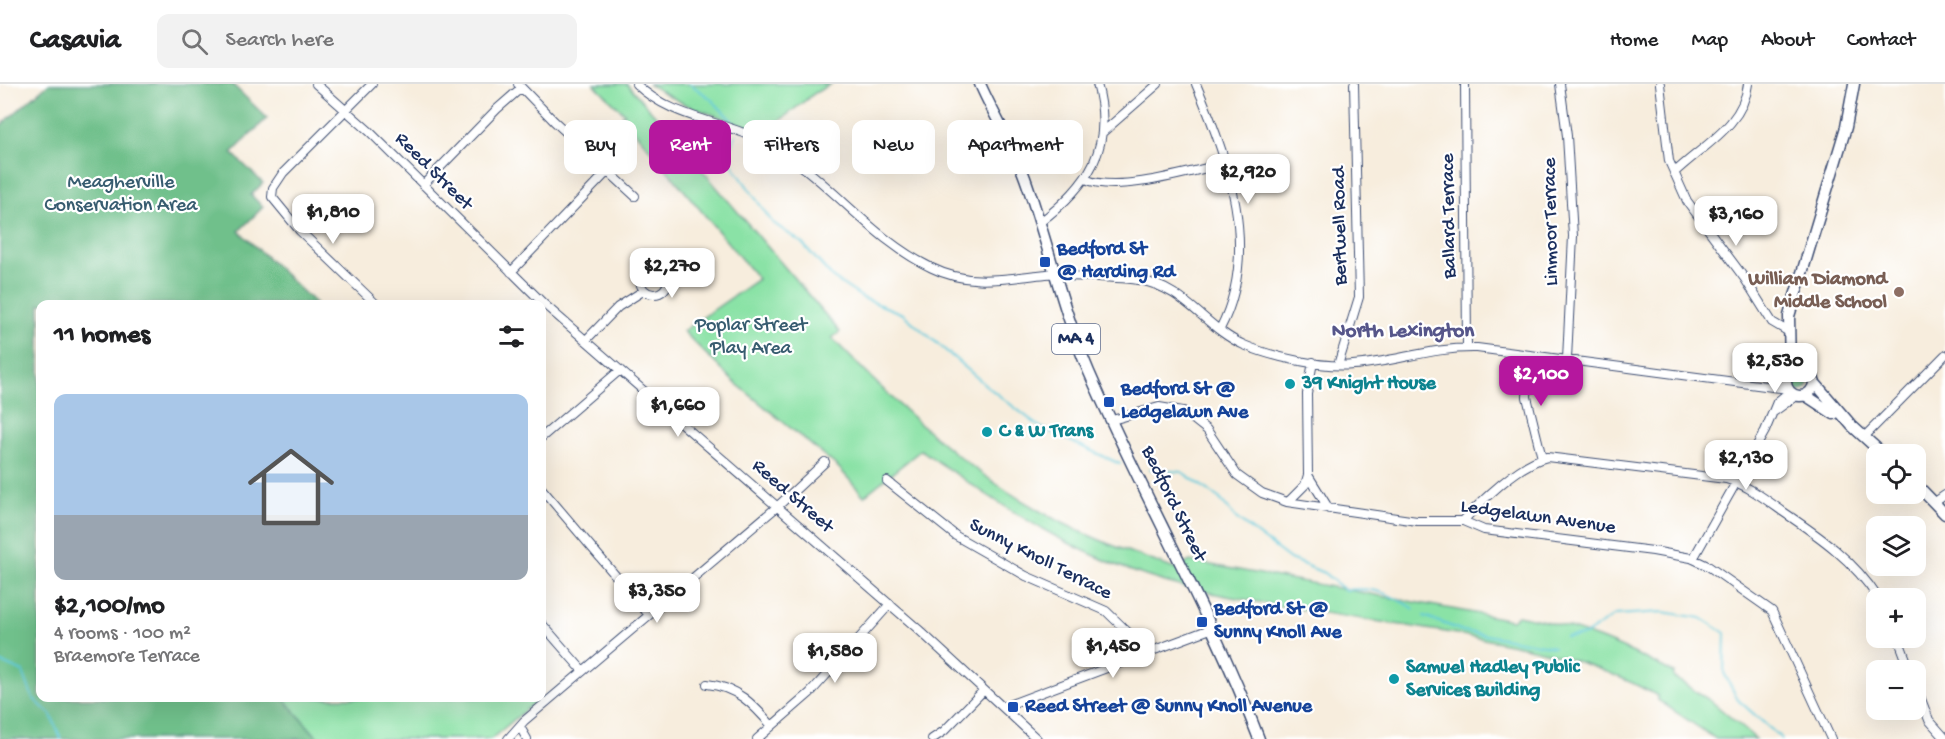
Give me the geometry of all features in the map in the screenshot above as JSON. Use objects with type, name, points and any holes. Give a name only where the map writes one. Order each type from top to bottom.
[{"type":"main road","name":"Bedford Street","points":[[980,84],[1015,152],[1077,343],[1213,628],[1259,739]]},
{"type":"main road","points":[[1792,387],[1789,316],[1846,128],[1854,84]]},
{"type":"main road","points":[[1789,332],[1803,367],[1811,372],[1815,383],[1852,426],[1872,444]]},
{"type":"main road","points":[[1792,387],[1803,367]]},
{"type":"main road","points":[[1792,387],[1810,392],[1815,383]]},
{"type":"main road","points":[[1792,387],[1852,426]]},
{"type":"main road","points":[[1926,493],[1945,514]]},
{"type":"street","name":"Reed Street","points":[[316,84],[346,110],[542,300]]},
{"type":"street","points":[[372,84],[283,173],[273,188],[272,197],[300,231],[372,300]]},
{"type":"street","points":[[636,84],[669,108],[739,131],[777,148],[888,242],[932,268],[958,278],[976,280],[1055,274],[1149,282],[1187,301],[1242,344],[1313,362],[1355,365],[1437,349],[1467,347],[1773,387],[1792,387]]},
{"type":"street","points":[[1039,223],[1057,209],[1086,179],[1096,158],[1102,132],[1102,101],[1097,84]]},
{"type":"street","points":[[1102,132],[1158,84]]},
{"type":"street","points":[[1196,84],[1221,141],[1237,219],[1237,255],[1233,294],[1220,329]]},
{"type":"street","name":"Bertwell Road","points":[[1338,365],[1359,297],[1354,84]]},
{"type":"street","name":"Ballard Terrace","points":[[1465,84],[1467,347]]},
{"type":"street","name":"Linmoor Terrace","points":[[1560,84],[1567,136],[1573,236],[1567,359]]},
{"type":"street","points":[[1660,84],[1669,161],[1687,201],[1745,279],[1772,322],[1789,332]]},
{"type":"street","points":[[1674,173],[1729,125],[1743,108],[1748,84]]},
{"type":"street","points":[[423,185],[520,86],[564,128]]},
{"type":"street","points":[[1086,179],[1103,185],[1155,179],[1227,163]]},
{"type":"street","points":[[511,272],[605,174]]},
{"type":"street","points":[[611,174],[635,196]]},
{"type":"street","points":[[586,340],[618,307],[643,291]]},
{"type":"street","name":"Reed Street","points":[[546,304],[890,604],[1036,739]]},
{"type":"street","points":[[1530,355],[1527,397],[1542,458]]},
{"type":"street","points":[[1864,437],[1945,355]]},
{"type":"street","points":[[1288,502],[1305,485],[1308,475],[1306,394],[1313,362]]},
{"type":"street","points":[[546,435],[620,370]]},
{"type":"street","points":[[1693,560],[1775,411],[1777,402],[1792,387]]},
{"type":"street","name":"Ledgelawn Avenue","points":[[1112,420],[1159,407],[1183,411],[1208,430],[1237,475],[1262,493],[1288,502],[1426,522],[1463,521],[1484,530],[1653,551],[1693,560],[1708,566],[1772,611],[1831,739]]},
{"type":"street","points":[[1463,521],[1477,504],[1542,458],[1558,457],[1737,482],[1834,547],[1860,572],[1871,588]]},
{"type":"street","points":[[508,739],[583,671],[778,506],[825,462]]},
{"type":"street","points":[[1308,475],[1329,509]]},
{"type":"street","name":"Sunny Knoll Terrace","points":[[887,481],[956,536],[1026,576],[1106,611],[1136,640],[1144,653]]},
{"type":"street","points":[[546,494],[649,615]]},
{"type":"street","points":[[1935,502],[1945,495]]},
{"type":"street","points":[[756,739],[810,693],[890,604]]},
{"type":"street","points":[[1004,707],[1213,628]]},
{"type":"street","points":[[546,629],[583,671]]},
{"type":"street","points":[[707,684],[723,686],[737,692],[754,706],[772,726]]},
{"type":"street","points":[[932,739],[944,731],[984,690]]},
{"type":"street","points":[[1926,712],[1929,720],[1945,738]]},
{"type":"street","points":[[520,727],[527,739]]},
{"type":"green space","name":"Meagherville Conservation Area","points":[[48,84],[232,84],[267,118],[232,153],[263,183],[251,195],[263,207],[239,231],[312,300],[36,300],[36,702],[287,702],[319,739],[0,739],[0,126]]},
{"type":"green space","points":[[594,84],[627,84],[659,120],[649,120],[649,148],[637,134],[637,120],[625,120],[622,116],[625,114]]},
{"type":"green space","points":[[648,84],[831,84],[815,93],[781,120],[743,120],[743,125],[686,105]]},
{"type":"green space","name":"Poplar Street Play Area","points":[[670,174],[706,174],[840,332],[832,338],[880,386],[956,454],[1011,494],[1056,520],[1123,550],[1175,569],[1190,561],[1512,620],[1518,615],[1560,625],[1617,646],[1674,673],[1673,677],[1711,701],[1756,739],[1716,739],[1658,700],[1658,696],[1631,682],[1552,654],[1469,636],[1244,600],[1144,576],[1044,530],[921,450],[864,496],[838,467],[733,381],[683,331],[758,279]]},
{"type":"green space","points":[[1796,373],[1804,373],[1809,378],[1807,389],[1796,391],[1791,386],[1791,378]]},
{"type":"green space","points":[[287,702],[535,702],[491,739],[319,739]]},
{"type":"waterway","points":[[690,84],[710,98],[735,124]]},
{"type":"waterway","points":[[736,135],[728,151],[729,160],[772,222],[802,243],[833,278],[863,298],[903,314],[988,387],[1040,427],[1120,464]]},
{"type":"waterway","points":[[1150,469],[1182,472],[1219,498],[1237,519],[1290,559],[1324,573],[1345,590],[1374,590],[1414,609]]},
{"type":"waterway","points":[[1566,637],[1585,635],[1615,615],[1663,612],[1701,618],[1725,633],[1724,673],[1738,700],[1782,739]]},
{"type":"waterway","points":[[1424,616],[1463,631],[1554,647]]},
{"type":"waterway","points":[[0,662],[23,672],[36,701]]},
{"type":"waterway","points":[[37,702],[51,715],[61,739]]},
{"type":"place","name":"Bedford St @ Harding Rd","points":[[1045,262]]},
{"type":"place","name":"William Diamond Middle School","points":[[1899,292]]},
{"type":"place","name":"39 Knight House","points":[[1290,384]]},
{"type":"place","name":"Bedford St @ Ledgelawn Ave","points":[[1109,402]]},
{"type":"place","name":"C & W Trans","points":[[987,432]]},
{"type":"place","name":"Bedford St @ Sunny Knoll Ave","points":[[1202,622]]},
{"type":"place","name":"Samuel Hadley Public Services Building","points":[[1394,679]]},
{"type":"place","name":"Reed Street @ Sunny Knoll Avenue","points":[[1013,707]]},
{"type":"district","name":"North Lexington","points":[[1403,332]]}]
